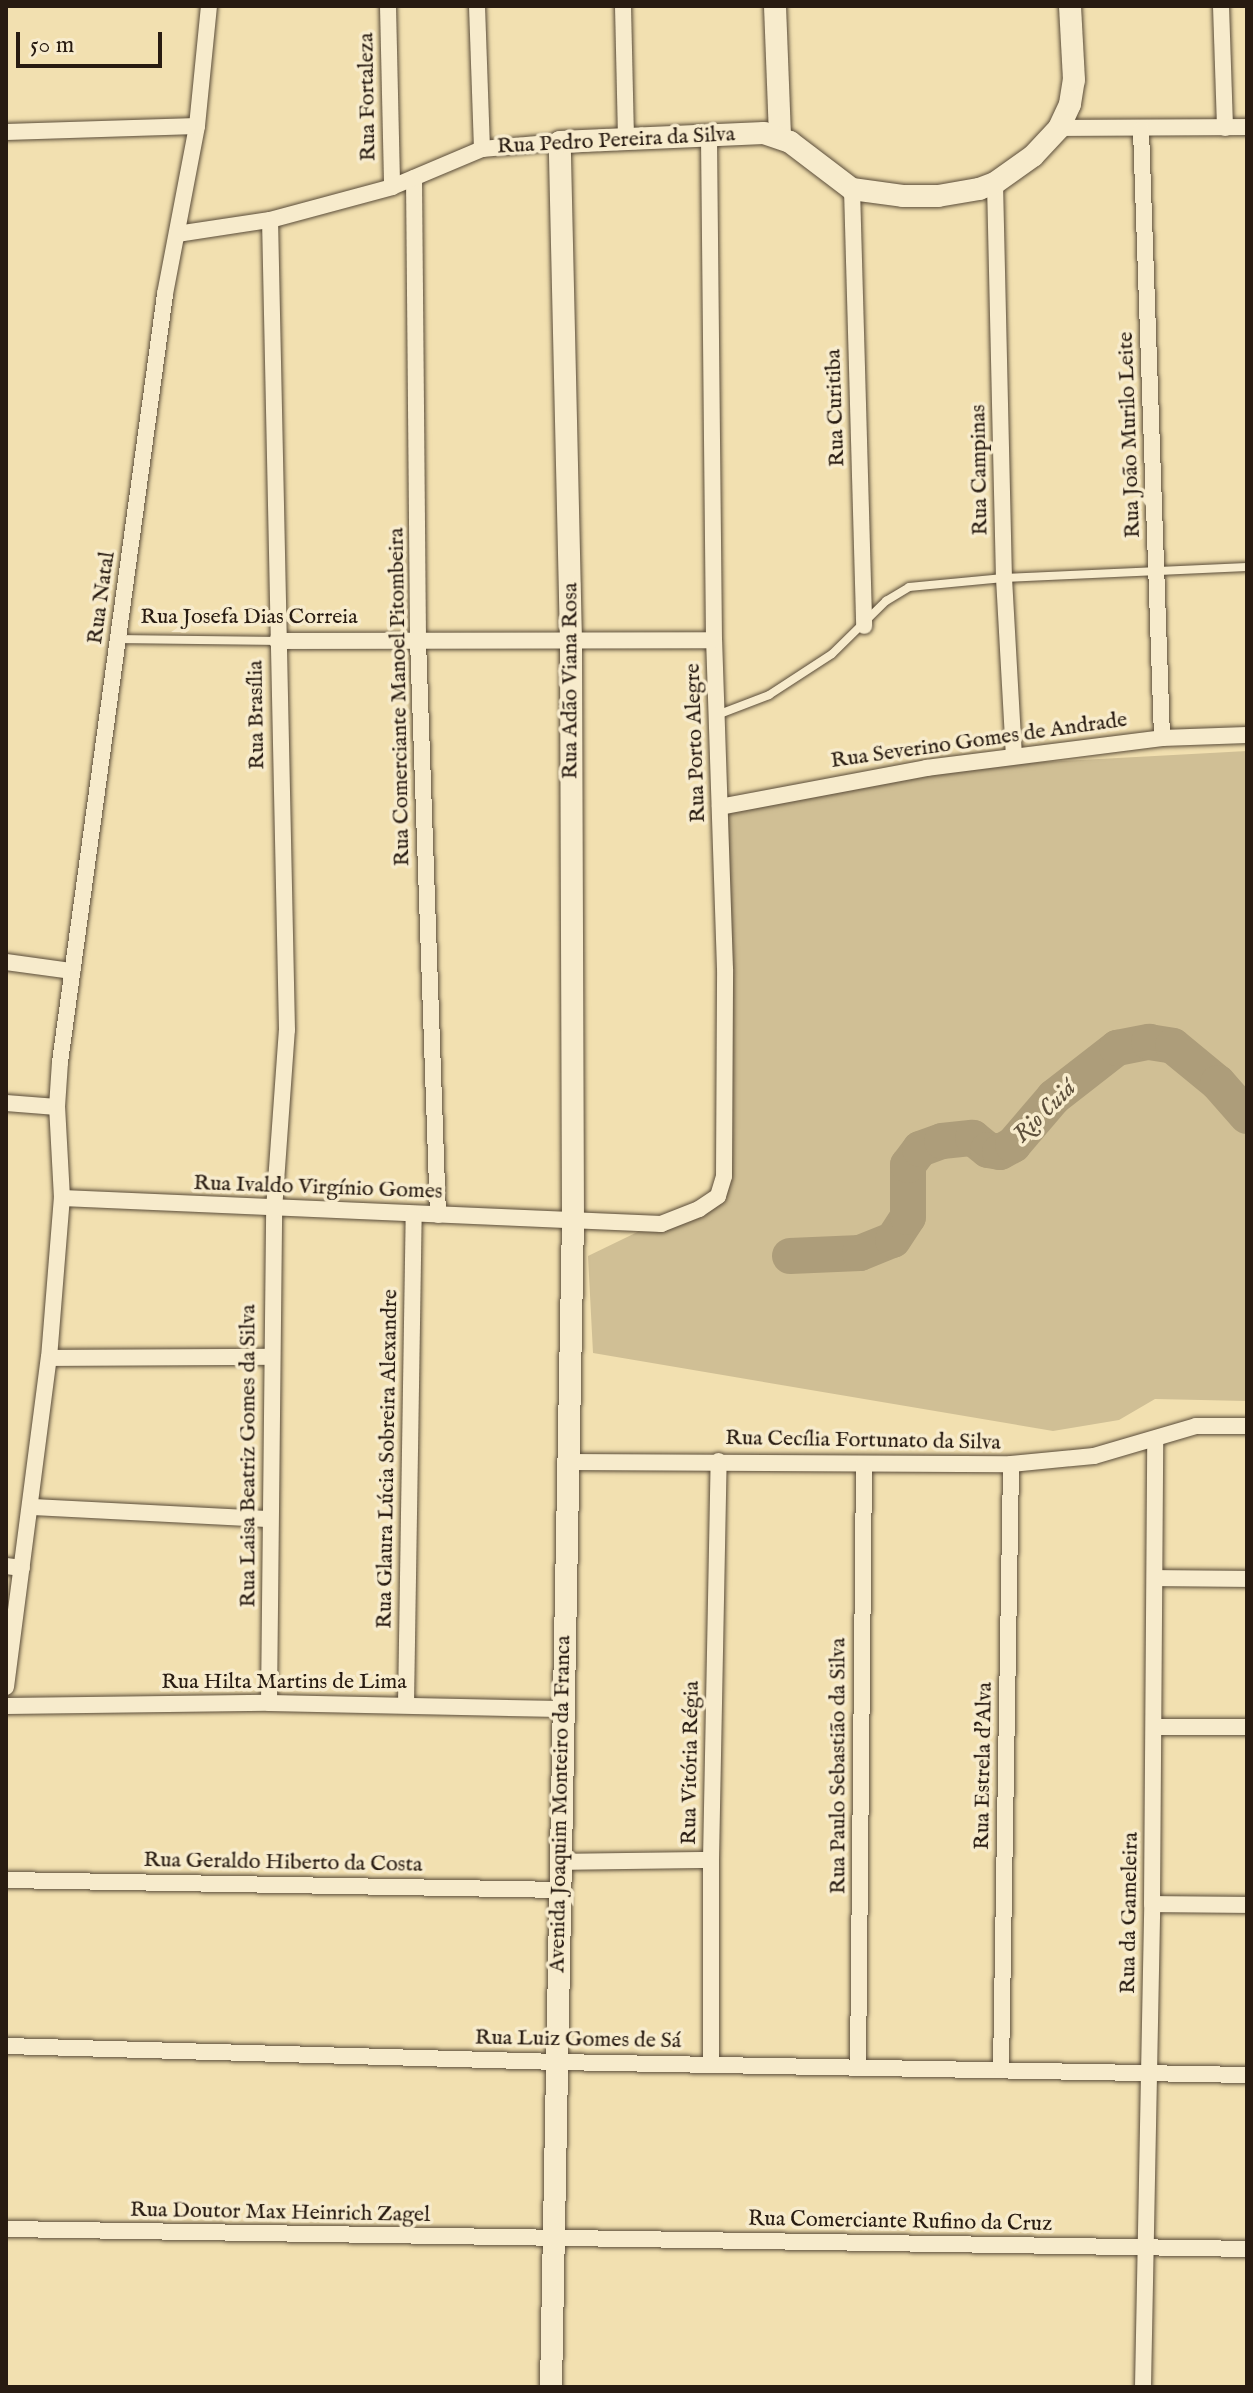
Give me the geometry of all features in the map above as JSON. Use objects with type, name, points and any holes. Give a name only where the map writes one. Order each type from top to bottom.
[{"type":"street","name":"Rua Natal","points":[[6,1687],[14,1567],[31,1507],[49,1358],[62,1198],[57,1107],[72,971],[165,294],[197,126],[209,6]]},
{"type":"street","name":"Rua Fortaleza","points":[[388,6],[392,187]]},
{"type":"street","points":[[477,6],[482,149]]},
{"type":"street","points":[[623,6],[626,139]]},
{"type":"street","points":[[775,6],[780,136],[852,189],[878,194],[938,196],[995,183],[1033,156],[1059,128],[1070,104],[1074,80],[1070,6]]},
{"type":"street","points":[[1221,6],[1225,128]]},
{"type":"street","points":[[6,132],[197,126]]},
{"type":"street","points":[[1059,128],[1141,130],[1247,127]]},
{"type":"street","name":"Rua João Murilo Leite","points":[[1141,130],[1162,738]]},
{"type":"street","name":"Rua Pedro Pereira da Silva","points":[[177,234],[270,220],[392,187],[482,149],[709,135],[764,133],[780,136]]},
{"type":"street","name":"Rua Porto Alegre","points":[[573,1221],[661,1224],[712,1202],[721,1189],[725,969],[714,640],[709,135]]},
{"type":"street","name":"Rua Adão Viana Rosa","points":[[560,142],[571,641],[573,1221]]},
{"type":"street","name":"Rua Comerciante Manoel Pitombeira","points":[[414,178],[418,640],[438,1215]]},
{"type":"street","name":"Rua Campinas","points":[[995,183],[1004,578],[1014,756]]},
{"type":"street","name":"Rua Curitiba","points":[[852,189],[864,626]]},
{"type":"street","name":"Rua Brasília","points":[[270,220],[287,1030],[274,1210]]},
{"type":"street","name":"Rua Josefa Dias Correia","points":[[277,641],[714,640]]},
{"type":"street","name":"Rua Severino Gomes de Andrade","points":[[720,807],[884,774],[1014,756],[1162,738],[1247,735]]},
{"type":"street","points":[[6,962],[72,971]]},
{"type":"street","points":[[6,1103],[57,1107]]},
{"type":"street","name":"Rua Ivaldo Virgínio Gomes","points":[[62,1198],[274,1210],[573,1221]]},
{"type":"street","name":"Rua Laisa Beatriz Gomes da Silva","points":[[269,1703],[270,1357],[274,1210]]},
{"type":"street","name":"Rua Glaura Lúcia Sobreira Alexandre","points":[[406,1705],[414,1214]]},
{"type":"street","name":"Avenida Joaquim Monteiro da Franca","points":[[551,2387],[561,1709],[573,1221]]},
{"type":"street","points":[[49,1358],[270,1357]]},
{"type":"street","name":"Rua Cecília Fortunato da Silva","points":[[567,1462],[1011,1464],[1094,1456],[1196,1426],[1247,1426]]},
{"type":"street","name":"Rua da Gameleira","points":[[1143,2387],[1152,1904],[1155,1439]]},
{"type":"street","name":"Rua Vitória Régia","points":[[711,2065],[711,1860],[719,1461]]},
{"type":"street","name":"Rua Paulo Sebastião da Silva","points":[[858,2068],[864,1464]]},
{"type":"street","name":"Rua Estrela d'Alva","points":[[1001,2069],[1011,1464]]},
{"type":"street","points":[[31,1507],[269,1519]]},
{"type":"street","points":[[1155,1578],[1247,1579]]},
{"type":"street","name":"Rua Hilta Martins de Lima","points":[[6,1706],[269,1703],[561,1709]]},
{"type":"street","points":[[1154,1727],[1247,1727]]},
{"type":"street","points":[[560,1862],[711,1860]]},
{"type":"street","name":"Rua Geraldo Hiberto da Costa","points":[[6,1880],[560,1890]]},
{"type":"street","points":[[1152,1904],[1247,1905]]},
{"type":"street","name":"Rua Luiz Gomes de Sá","points":[[6,2046],[557,2062],[1247,2075]]},
{"type":"street","name":"Rua Doutor Max Heinrich Zagel","points":[[6,2229],[553,2240]]},
{"type":"street","name":"Rua Comerciante Rufino da Cruz","points":[[553,2240],[1247,2249]]},
{"type":"lane","points":[[717,715],[777,691],[832,654],[864,626],[886,601],[909,587],[1004,578],[1247,567]]},
{"type":"lane","name":"Rua Josefa Dias Correia","points":[[119,639],[277,641]]},
{"type":"shaded area","points":[[1247,751],[1247,1401],[1155,1399],[1119,1420],[1053,1431],[593,1353],[588,1256],[720,1192],[725,814],[987,765]]},
{"type":"waterway","name":"Rio Cuiá","points":[[790,1256],[860,1253],[893,1240],[908,1217],[908,1165],[920,1149],[942,1141],[973,1138],[988,1150],[1000,1152],[1013,1145],[1054,1097],[1117,1048],[1149,1042],[1173,1046],[1218,1083],[1247,1116]]}]
